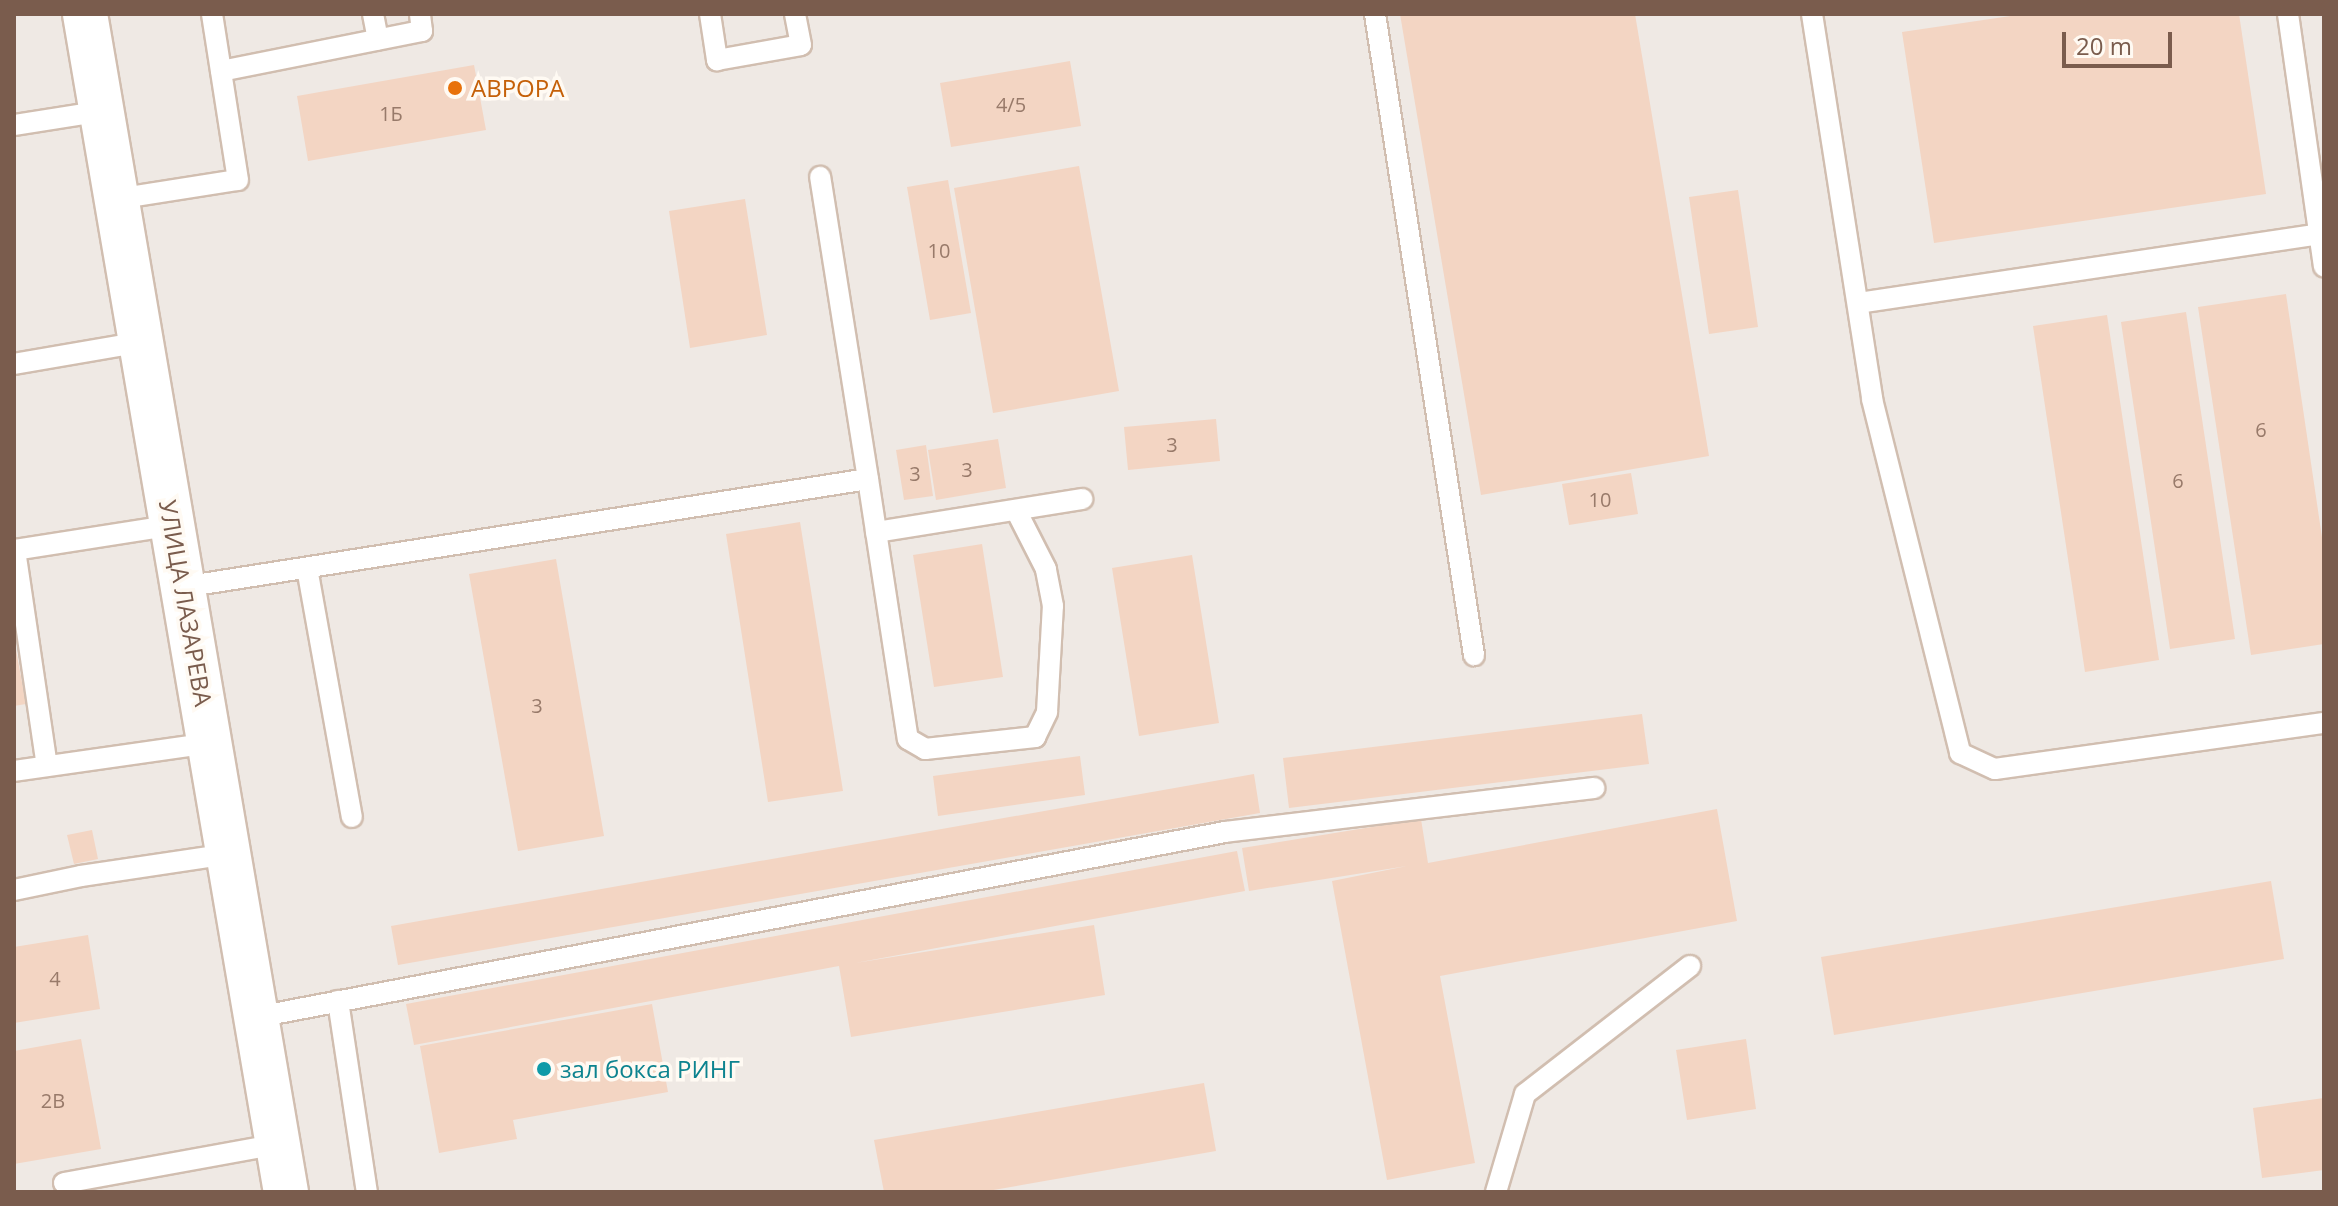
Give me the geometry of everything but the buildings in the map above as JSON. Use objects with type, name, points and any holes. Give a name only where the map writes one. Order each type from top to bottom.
[{"type":"main road","name":"УЛИЦА ЛАЗАРЕВА","points":[[85,14],[286,1192]]},
{"type":"lane","points":[[116,199],[238,180],[212,14]]},
{"type":"lane","points":[[373,14],[378,40]]},
{"type":"lane","points":[[221,71],[422,31],[420,14]]},
{"type":"lane","points":[[710,14],[717,60],[801,45],[795,14]]},
{"type":"lane","points":[[1375,14],[1474,655]]},
{"type":"lane","points":[[1812,14],[1872,399],[1960,753],[1995,769],[2324,723]]},
{"type":"lane","points":[[2288,14],[2324,266]]},
{"type":"lane","points":[[14,125],[102,111]]},
{"type":"lane","points":[[820,177],[908,739],[925,749],[1035,737],[1047,712],[1053,606],[1046,569],[1016,510]]},
{"type":"lane","points":[[1859,303],[2320,234]]},
{"type":"lane","points":[[14,364],[141,342]]},
{"type":"lane","points":[[183,587],[868,479]]},
{"type":"lane","points":[[876,532],[1082,499]]},
{"type":"lane","points":[[47,766],[14,550],[173,525]]},
{"type":"lane","points":[[307,568],[352,817]]},
{"type":"lane","points":[[14,771],[210,743]]},
{"type":"lane","points":[[257,1017],[1225,832],[1594,788]]},
{"type":"lane","points":[[14,890],[81,876],[229,854]]},
{"type":"lane","points":[[1496,1192],[1525,1094],[1690,966]]},
{"type":"lane","points":[[338,1001],[367,1192]]},
{"type":"lane","points":[[64,1183],[278,1144]]},
{"type":"shaded area","points":[[14,14],[2324,14],[2324,1192],[14,1192]]},
{"type":"place","name":"АВРОРА","points":[[455,88]]},
{"type":"place","name":"зал бокса РИНГ","points":[[544,1069]]}]
